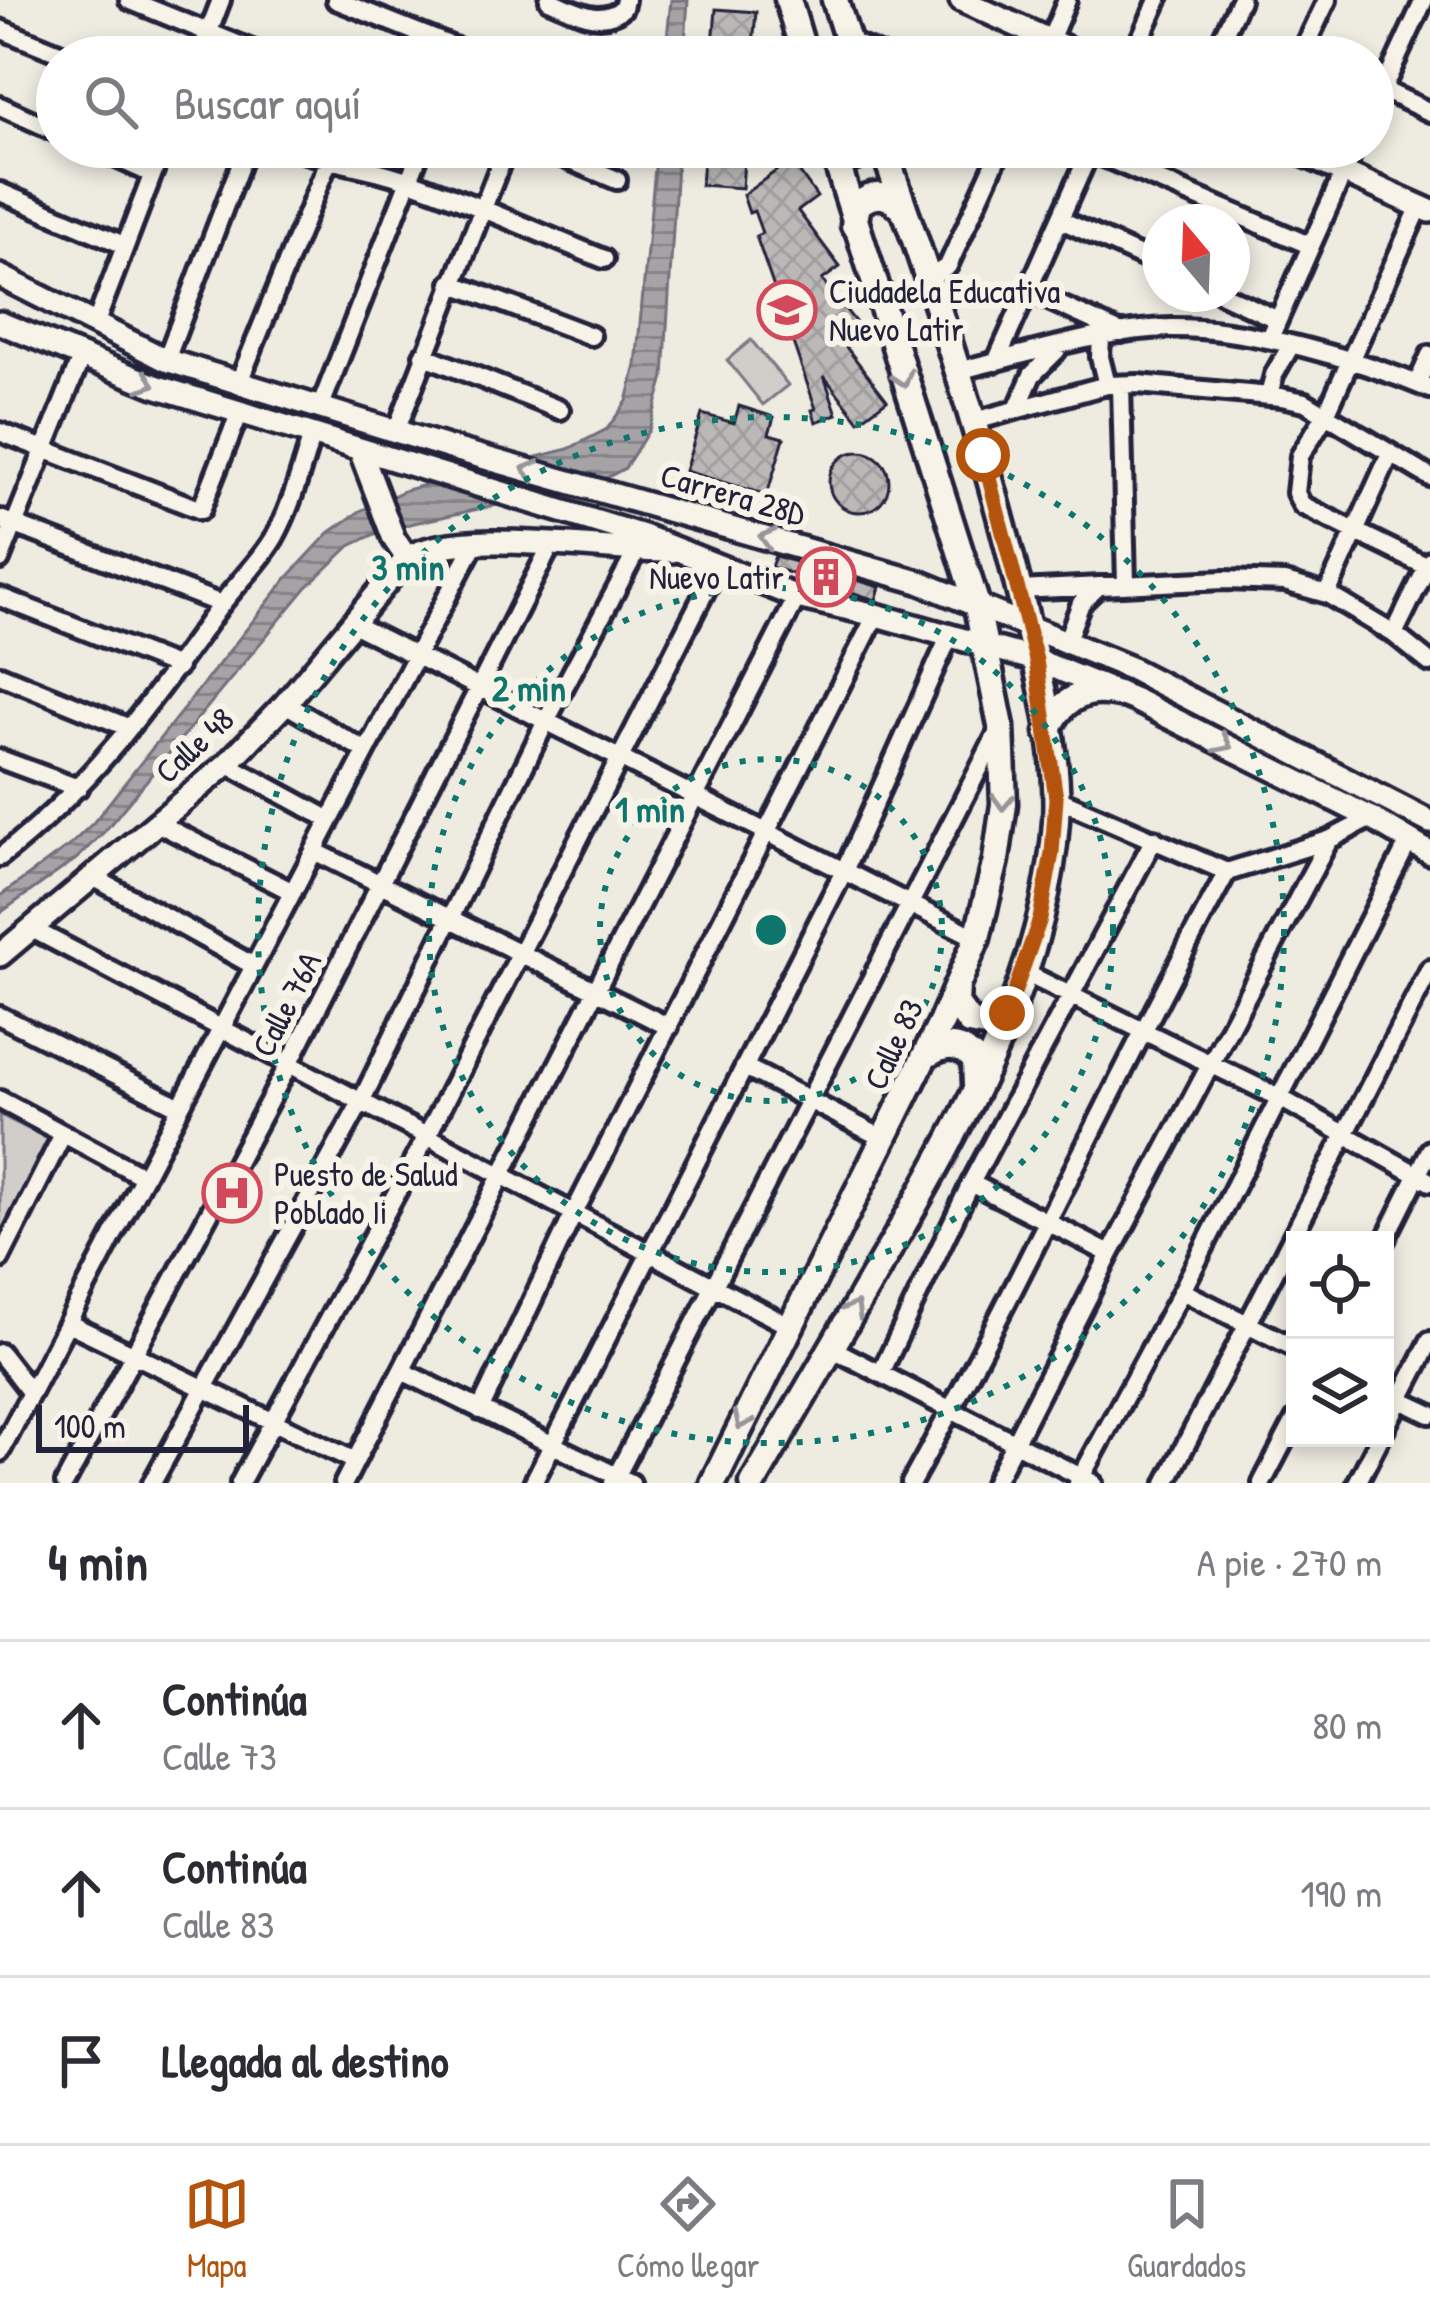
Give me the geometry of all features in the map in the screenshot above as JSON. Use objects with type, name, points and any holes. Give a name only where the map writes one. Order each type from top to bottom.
[{"type":"main road","points":[[788,0],[799,36]]},
{"type":"main road","points":[[835,0],[846,36]]},
{"type":"main road","name":"Calle 83","points":[[713,1483],[924,1057],[977,938],[1004,804],[1000,726],[976,602],[838,168]]},
{"type":"main road","points":[[753,1483],[930,1180],[976,1088],[1023,972],[1048,881],[1056,798],[1036,660],[957,371],[891,168]]},
{"type":"main road","points":[[854,226],[858,205],[876,195],[896,201],[909,219]]},
{"type":"main road","points":[[1048,732],[1060,708],[1081,694],[1118,694]]},
{"type":"main road","points":[[957,982],[956,1004],[969,1022],[990,1026],[1007,1013]]},
{"type":"main road","points":[[924,1057],[950,1045],[964,1049],[975,1060],[976,1088]]},
{"type":"street","points":[[129,0],[213,36]]},
{"type":"street","points":[[208,34],[221,0]]},
{"type":"street","points":[[336,0],[426,36]]},
{"type":"street","points":[[549,0],[598,19],[611,18],[625,0]]},
{"type":"street","points":[[961,0],[1024,36]]},
{"type":"street","points":[[1052,36],[1067,0]]},
{"type":"street","points":[[1142,36],[1158,0]]},
{"type":"street","points":[[1224,36],[1240,0]]},
{"type":"street","points":[[1310,36],[1327,0]]},
{"type":"street","points":[[1394,72],[1423,23],[1424,0]]},
{"type":"street","points":[[0,29],[36,44]]},
{"type":"street","points":[[1394,95],[1430,112]]},
{"type":"street","points":[[0,106],[36,122]]},
{"type":"street","points":[[139,168],[152,174]]},
{"type":"street","points":[[95,325],[155,168]]},
{"type":"street","points":[[166,360],[240,168]]},
{"type":"street","points":[[239,382],[326,168]]},
{"type":"street","points":[[368,168],[604,259]]},
{"type":"street","points":[[320,408],[414,168]]},
{"type":"street","points":[[396,431],[499,168]]},
{"type":"street","points":[[588,168],[617,180]]},
{"type":"street","points":[[928,279],[948,266],[992,168]]},
{"type":"street","points":[[996,362],[1083,168]]},
{"type":"street","points":[[1134,168],[1309,245]]},
{"type":"street","points":[[1336,168],[1425,209],[1326,414],[1300,456],[1298,500],[1429,565],[1394,634]]},
{"type":"street","points":[[1270,338],[1344,168]]},
{"type":"street","points":[[0,192],[124,245]]},
{"type":"street","points":[[1061,220],[1142,258]]},
{"type":"street","name":"Carrera 28D","points":[[0,276],[166,360],[976,602],[1146,676],[1430,821]]},
{"type":"street","points":[[451,283],[591,336]]},
{"type":"street","points":[[1028,291],[1122,333]]},
{"type":"street","points":[[1250,307],[1278,320]]},
{"type":"street","name":"Carrera 28D","points":[[0,323],[81,358],[240,412],[685,550],[717,568],[797,597],[1036,660],[1118,694],[1371,818],[1430,853]]},
{"type":"street","points":[[957,371],[1122,333],[1174,328],[1270,338],[1424,387],[1430,356]]},
{"type":"street","points":[[1101,338],[1100,357],[1114,385],[1126,584]]},
{"type":"street","points":[[1269,396],[1274,375],[1291,345]]},
{"type":"street","points":[[1018,407],[1032,374],[1060,348]]},
{"type":"street","points":[[423,355],[560,410]]},
{"type":"street","points":[[0,560],[7,522],[45,451],[81,358]]},
{"type":"street","points":[[970,422],[1114,385],[1269,396],[1299,400],[1430,477]]},
{"type":"street","points":[[0,432],[201,510],[240,412]]},
{"type":"street","points":[[5,848],[78,788],[178,668],[220,604],[259,561],[276,534],[312,435]]},
{"type":"street","points":[[360,449],[400,549]]},
{"type":"street","points":[[1327,594],[1390,454]]},
{"type":"street","points":[[7,522],[220,604]]},
{"type":"street","points":[[0,1452],[475,543]]},
{"type":"street","name":"Carrera 28D","points":[[400,549],[475,543],[636,552],[685,550]]},
{"type":"street","name":"Calle 76A","points":[[65,1483],[290,1064],[550,547]]},
{"type":"street","name":"Calle 48","points":[[0,955],[227,764],[353,624],[400,549]]},
{"type":"street","points":[[152,1483],[361,1102],[546,721],[636,552]]},
{"type":"street","points":[[240,1483],[427,1136],[717,568]]},
{"type":"street","points":[[1019,590],[1269,580],[1327,594],[1394,634],[1430,663]]},
{"type":"street","points":[[1067,640],[1081,603],[1099,586]]},
{"type":"street","points":[[0,597],[178,668]]},
{"type":"street","points":[[344,1483],[797,597]]},
{"type":"street","points":[[481,1410],[574,1214],[876,615]]},
{"type":"street","points":[[353,624],[977,938]]},
{"type":"street","points":[[533,1483],[844,871],[950,635]]},
{"type":"street","points":[[0,675],[128,727]]},
{"type":"street","points":[[285,704],[366,751]]},
{"type":"street","points":[[402,1371],[620,1481],[807,1099],[1000,726]]},
{"type":"street","points":[[0,760],[78,788]]},
{"type":"street","points":[[227,764],[330,820]]},
{"type":"street","points":[[1056,798],[1227,872],[1329,840],[1371,818]]},
{"type":"street","points":[[157,823],[293,892]]},
{"type":"street","points":[[881,1373],[971,1183],[1154,839]]},
{"type":"street","points":[[831,1348],[1016,1441],[1084,1481],[1409,839]]},
{"type":"street","points":[[994,1483],[1329,840]]},
{"type":"street","points":[[314,851],[669,1027]]},
{"type":"street","points":[[910,1483],[1141,1029],[1227,872]]},
{"type":"street","points":[[93,877],[254,966]]},
{"type":"street","points":[[32,929],[789,1326]]},
{"type":"street","points":[[1166,1483],[1430,970]]},
{"type":"street","points":[[1023,972],[1280,1098],[1424,1178]]},
{"type":"street","points":[[0,1016],[180,1107]]},
{"type":"street","points":[[746,1067],[884,1139]]},
{"type":"street","points":[[0,1100],[144,1177]]},
{"type":"street","points":[[0,1258],[63,1134]]},
{"type":"street","points":[[1391,1231],[1424,1178],[1430,1150]]},
{"type":"street","points":[[971,1183],[1110,1254]]},
{"type":"street","points":[[1182,1291],[1286,1343]]},
{"type":"street","points":[[68,1323],[355,1462]]},
{"type":"street","points":[[1394,1394],[1430,1341]]},
{"type":"street","points":[[0,1353],[31,1393]]},
{"type":"street","points":[[1394,1398],[1430,1414]]},
{"type":"street","points":[[1262,1483],[1286,1437]]},
{"type":"street","points":[[1357,1483],[1375,1447]]},
{"type":"shaded area","points":[[671,0],[688,0],[685,36],[667,36]]},
{"type":"shaded area","points":[[655,168],[677,168],[664,377],[649,430],[625,468],[595,484],[414,523],[350,546],[306,588],[104,832],[76,859],[0,913],[0,896],[94,822],[287,578],[329,533],[360,511],[406,490],[568,449],[607,429],[627,401],[636,365]]},
{"type":"shaded area","points":[[751,340],[788,385],[763,405],[727,360]]},
{"type":"shaded area","points":[[0,1115],[50,1140],[0,1238]]},
{"type":"building","points":[[716,9],[756,12],[754,36],[714,36]]},
{"type":"building","points":[[702,168],[743,168],[742,188],[701,185]]},
{"type":"building","points":[[780,168],[797,168],[817,197],[798,211],[840,267],[822,280],[864,333],[846,347],[887,400],[859,421],[824,376],[837,414],[816,422],[812,410],[816,409],[756,236],[762,233],[743,195]]},
{"type":"building","points":[[739,406],[774,417],[769,434],[784,438],[767,495],[685,471],[702,414],[734,423]]},
{"type":"building","points":[[859,452],[880,461],[889,482],[880,503],[859,512],[838,503],[829,482],[838,461]]},
{"type":"building","name":"Nuevo Latir","points":[[775,556],[880,587],[876,600],[771,567]]},
{"type":"place","name":"Ciudadela Educativa Nuevo Latir","points":[[787,310]]},
{"type":"place","name":"Nuevo Latir","points":[[826,577]]},
{"type":"place","name":"Puesto de Salud Poblado Ii","points":[[232,1193]]},
{"type":"route","points":[[983,455],[1036,660],[1056,798],[1040,919],[1007,1013]]}]
